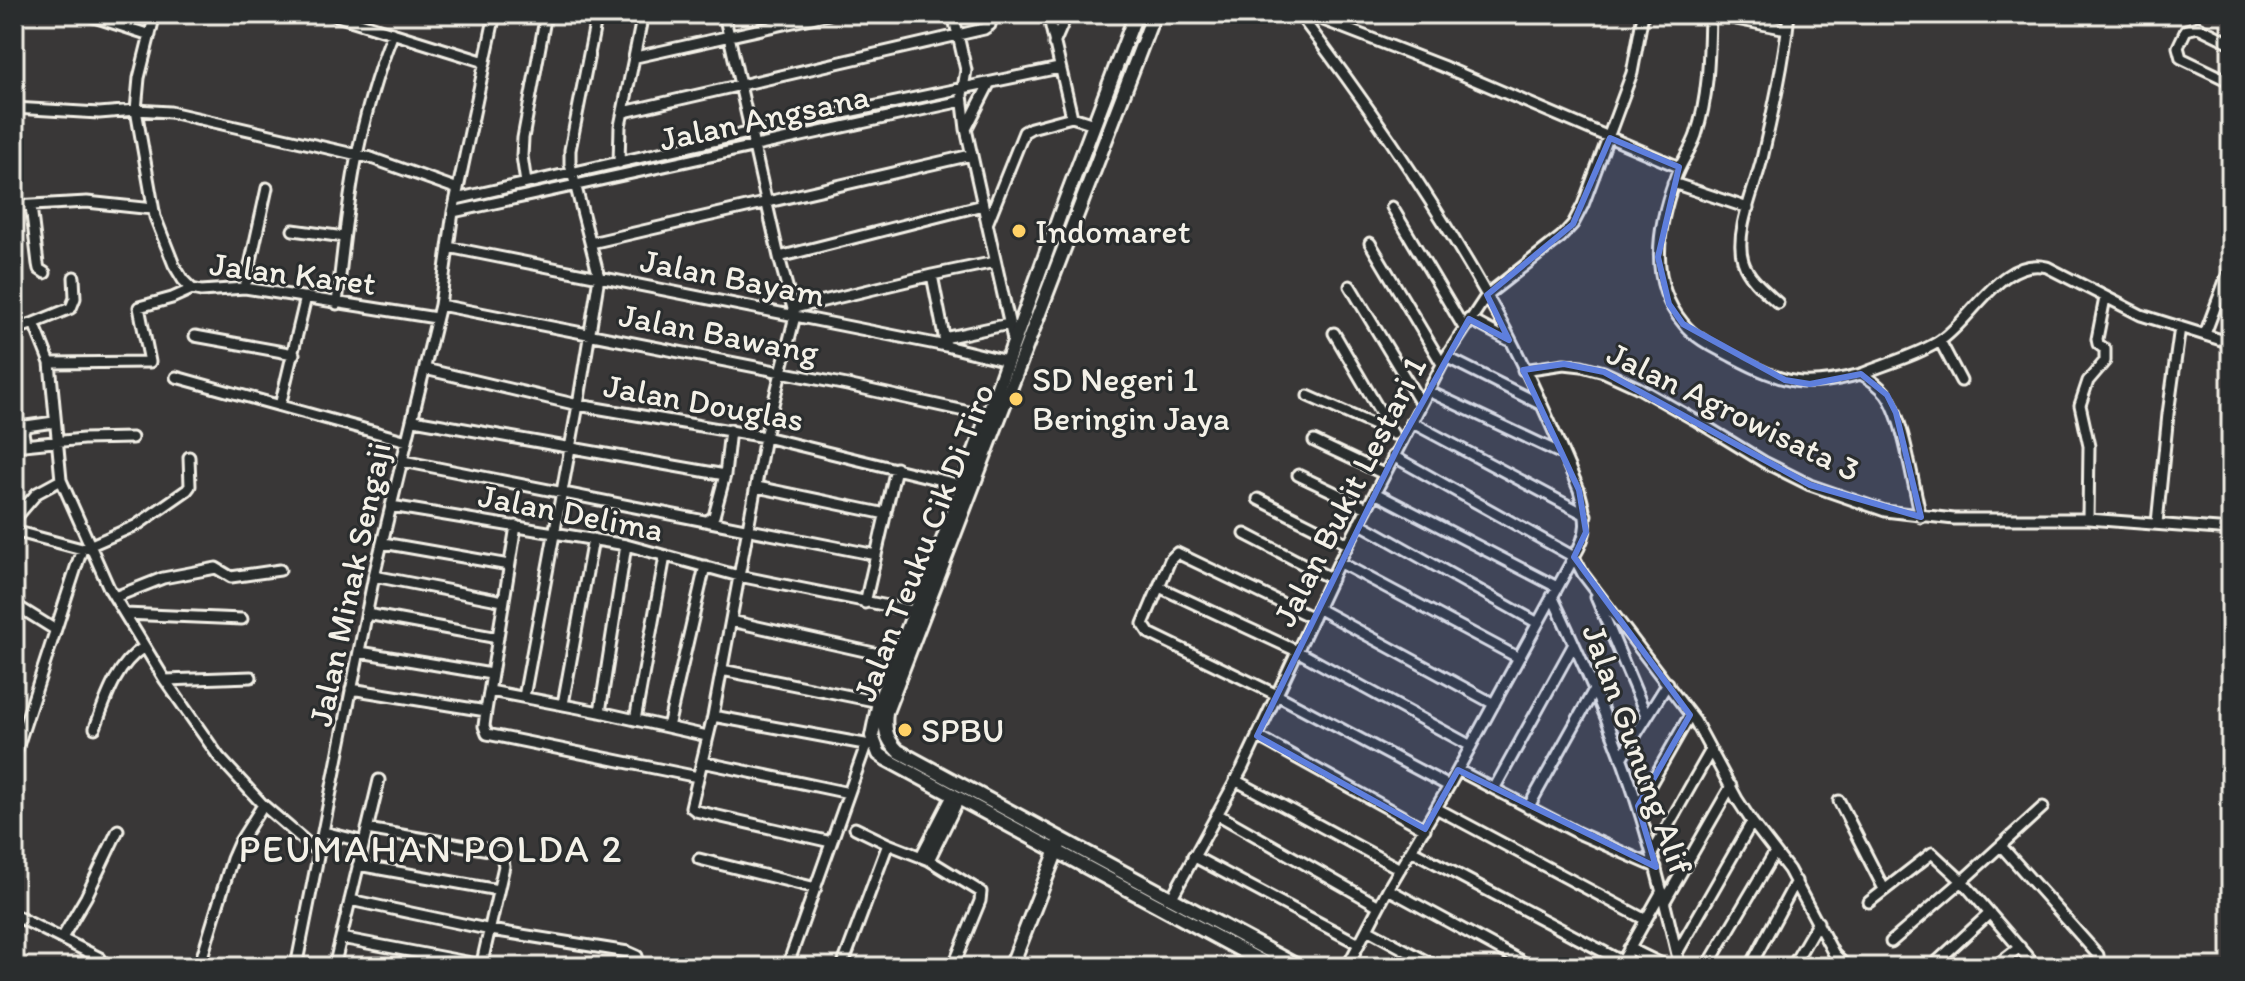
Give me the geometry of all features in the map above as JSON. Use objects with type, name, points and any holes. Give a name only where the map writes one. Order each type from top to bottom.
[{"type":"street","points":[[85,14],[150,35]]},
{"type":"street","name":"Jalan Karet","points":[[155,14],[139,78],[136,110],[153,209],[174,265],[192,289],[245,288],[436,318]]},
{"type":"street","points":[[331,14],[485,62]]},
{"type":"street","name":"Jalan Minak Sengaji","points":[[296,967],[374,576],[440,305],[453,212],[495,14]]},
{"type":"street","points":[[526,183],[523,138],[546,14]]},
{"type":"street","points":[[524,697],[599,277],[572,172],[570,150],[597,14]]},
{"type":"street","points":[[619,163],[624,112],[643,14]]},
{"type":"street","name":"Jalan Angsana","points":[[724,14],[779,257],[795,312]]},
{"type":"street","points":[[636,57],[829,14]]},
{"type":"street","points":[[953,14],[966,70],[962,89],[966,129],[1014,344]]},
{"type":"street","points":[[624,112],[984,29],[990,25],[991,14]]},
{"type":"street","points":[[1048,14],[1072,117]]},
{"type":"street","points":[[1054,44],[1067,14]]},
{"type":"street","name":"Jalan Teuku Cik Di Tiro","points":[[1134,14],[1092,124],[1029,322],[920,613],[886,712],[884,727],[888,741],[898,751],[1272,967]]},
{"type":"street","name":"Jalan Teuku Cik Di Tiro","points":[[968,487],[987,416],[1007,361],[1029,322],[1126,94],[1154,14]]},
{"type":"street","points":[[1299,14],[1348,77],[1427,194],[1487,295],[1564,454],[1586,515],[1586,532],[1574,557],[1347,967]]},
{"type":"street","points":[[1308,14],[1442,66],[1679,167]]},
{"type":"street","name":"Jalan Bukit Lestari 1","points":[[1171,899],[1257,736],[1393,456],[1397,437],[1411,422],[1444,360],[1487,295],[1543,253],[1573,224],[1610,138],[1632,73],[1643,14]]},
{"type":"street","points":[[1787,29],[1710,14],[1707,88],[1695,138],[1673,183],[1659,235],[1658,257],[1669,304],[1683,324],[1713,346],[1785,380],[1810,384],[1861,374],[1940,341],[2011,272],[2034,264],[2047,267],[2141,315],[2231,343]]},
{"type":"street","points":[[1778,303],[1746,270],[1741,251],[1748,208],[1781,74],[1789,14]]},
{"type":"street","points":[[2231,43],[2198,27],[2186,30],[2178,47],[2181,58],[2231,82]]},
{"type":"street","points":[[337,304],[355,154],[378,71],[393,33]]},
{"type":"street","points":[[14,108],[99,113],[136,110],[170,112],[355,154],[457,194],[526,183],[1059,68]]},
{"type":"street","points":[[966,129],[989,84]]},
{"type":"street","name":"Jalan Angsana","points":[[453,212],[962,101]]},
{"type":"street","points":[[987,224],[1024,132],[1072,117],[1092,124]]},
{"type":"street","points":[[591,243],[971,155]]},
{"type":"street","points":[[1078,169],[1093,170]]},
{"type":"street","points":[[1673,183],[1748,208]]},
{"type":"street","points":[[245,288],[267,188]]},
{"type":"street","points":[[14,206],[87,202],[153,209]]},
{"type":"street","points":[[779,257],[983,205]]},
{"type":"street","points":[[31,206],[39,269],[45,273]]},
{"type":"street","points":[[1392,207],[1466,324],[1509,340]]},
{"type":"street","points":[[293,230],[344,237]]},
{"type":"street","points":[[1370,243],[1444,360],[1540,404]]},
{"type":"street","name":"Jalan Bayam","points":[[448,247],[945,342],[1007,361]]},
{"type":"street","points":[[831,842],[692,809],[691,802],[713,716],[765,437],[795,312],[932,275],[995,262]]},
{"type":"street","points":[[2205,334],[2231,265]]},
{"type":"street","points":[[932,275],[945,342],[1009,324]]},
{"type":"street","points":[[14,330],[71,308],[75,298],[74,277]]},
{"type":"street","points":[[1350,286],[1421,404]]},
{"type":"street","points":[[50,363],[150,362],[139,307],[192,289]]},
{"type":"street","points":[[280,406],[306,297]]},
{"type":"street","points":[[2088,519],[2089,446],[2080,405],[2088,381],[2105,361],[2105,349],[2097,339],[2105,298]]},
{"type":"street","name":"Jalan Bawang","points":[[440,305],[780,371],[987,416]]},
{"type":"street","points":[[34,323],[50,363],[61,480],[85,548],[165,680],[219,757],[263,805],[319,853]]},
{"type":"street","points":[[2157,523],[2180,327]]},
{"type":"street","points":[[1334,333],[1397,437]]},
{"type":"street","points":[[195,336],[294,354]]},
{"type":"street","points":[[1940,341],[1961,381]]},
{"type":"street","name":"Jalan Agrowisata 3","points":[[1523,370],[1564,364],[1604,372],[1637,387],[1764,462],[1810,485],[1885,511],[1969,520],[2088,519],[2231,530]]},
{"type":"street","name":"Jalan Douglas","points":[[425,369],[578,405],[765,437],[968,487]]},
{"type":"street","points":[[1861,374],[1875,382],[1887,395],[1896,413],[1921,517]]},
{"type":"street","points":[[176,377],[407,441]]},
{"type":"street","points":[[1428,391],[1564,454]]},
{"type":"street","points":[[1308,396],[1397,437]]},
{"type":"street","points":[[414,420],[725,475]]},
{"type":"street","points":[[25,444],[23,432],[26,426],[54,422]]},
{"type":"street","points":[[1411,422],[1586,515]]},
{"type":"street","points":[[709,520],[714,516],[725,475],[730,430]]},
{"type":"street","points":[[14,446],[132,438]]},
{"type":"street","points":[[1314,441],[1384,474]]},
{"type":"street","points":[[1393,456],[1574,557],[1592,588],[1646,715]]},
{"type":"street","points":[[14,531],[85,548],[137,525],[187,490],[190,486],[189,457]]},
{"type":"street","points":[[403,461],[876,555]]},
{"type":"street","points":[[865,603],[896,468]]},
{"type":"street","points":[[1298,475],[1367,508]]},
{"type":"street","points":[[14,520],[37,493],[61,480]]},
{"type":"street","points":[[757,487],[886,514]]},
{"type":"street","points":[[1375,493],[1555,592]]},
{"type":"street","points":[[1258,499],[1348,544]]},
{"type":"street","name":"Jalan Delima","points":[[391,506],[626,545],[739,576],[920,613]]},
{"type":"street","points":[[1359,523],[1538,623]]},
{"type":"street","points":[[516,526],[491,674],[485,730],[492,737],[698,777]]},
{"type":"street","points":[[1245,534],[1332,579]]},
{"type":"street","points":[[563,704],[593,539]]},
{"type":"street","points":[[383,543],[509,565]]},
{"type":"street","points":[[600,712],[626,545]]},
{"type":"street","points":[[14,758],[54,629],[85,548]]},
{"type":"street","points":[[1449,786],[1275,694],[1149,633],[1143,624],[1144,617],[1174,554],[1181,553],[1315,613],[1494,704]]},
{"type":"street","points":[[635,720],[665,556]]},
{"type":"street","points":[[1339,562],[1519,658]]},
{"type":"street","points":[[668,727],[705,566]]},
{"type":"street","points":[[115,597],[163,578],[216,568],[231,577],[280,570]]},
{"type":"street","points":[[374,576],[503,601]]},
{"type":"street","points":[[1159,587],[1297,651],[1471,746]]},
{"type":"street","points":[[1592,588],[1690,715],[1752,822],[1796,881],[1835,962],[1847,967]]},
{"type":"street","name":"Jalan Gunung Alif","points":[[1555,592],[1638,806],[1664,896],[1680,967]]},
{"type":"street","points":[[14,604],[54,629]]},
{"type":"street","name":"Jalan Teuku Cik Di Tiro","points":[[920,613],[896,658],[879,702],[871,728],[870,745],[886,759],[955,798],[1060,844],[1299,967]]},
{"type":"street","points":[[125,614],[242,619]]},
{"type":"street","points":[[367,614],[498,638]]},
{"type":"street","points":[[731,621],[896,658]]},
{"type":"street","points":[[1494,789],[1574,644]]},
{"type":"street","points":[[95,728],[111,685],[133,654],[144,647]]},
{"type":"street","points":[[360,652],[491,674]]},
{"type":"street","points":[[722,670],[879,702]]},
{"type":"street","points":[[165,680],[251,677]]},
{"type":"street","points":[[1621,758],[1668,683]]},
{"type":"street","points":[[351,689],[486,711]]},
{"type":"street","points":[[1528,808],[1594,690]]},
{"type":"street","points":[[490,691],[707,736]]},
{"type":"street","points":[[1638,806],[1690,715]]},
{"type":"street","points":[[713,716],[870,745],[849,793],[787,967]]},
{"type":"street","points":[[1257,736],[1425,829]]},
{"type":"street","points":[[1652,854],[1711,750]]},
{"type":"street","points":[[702,762],[849,793]]},
{"type":"street","points":[[1458,770],[1578,833],[1656,867]]},
{"type":"street","points":[[334,967],[379,780]]},
{"type":"street","points":[[1235,780],[1400,869]]},
{"type":"street","points":[[1411,850],[1621,964],[1731,786]]},
{"type":"street","points":[[925,858],[955,798]]},
{"type":"street","points":[[1839,801],[1884,889]]},
{"type":"street","points":[[199,967],[232,859],[263,805]]},
{"type":"street","points":[[1891,942],[2043,807]]},
{"type":"street","points":[[1436,808],[1646,920]]},
{"type":"street","points":[[1217,814],[1379,906]]},
{"type":"street","points":[[1677,953],[1752,822]]},
{"type":"street","points":[[855,828],[925,858],[981,892],[953,967]]},
{"type":"street","points":[[367,829],[501,852],[504,866],[482,966]]},
{"type":"street","points":[[62,938],[86,897],[118,830]]},
{"type":"street","points":[[324,832],[364,842]]},
{"type":"street","points":[[842,967],[888,844]]},
{"type":"street","points":[[1011,967],[1060,844]]},
{"type":"street","points":[[2001,846],[2098,955],[2099,967]]},
{"type":"street","points":[[1707,967],[1775,852]]},
{"type":"street","points":[[1869,902],[1932,853],[1962,881],[2036,967]]},
{"type":"street","points":[[1193,856],[1359,944]]},
{"type":"street","points":[[699,859],[816,888]]},
{"type":"street","points":[[358,865],[498,890]]},
{"type":"street","points":[[1750,967],[1796,881]]},
{"type":"street","points":[[1388,889],[1532,967]]},
{"type":"street","points":[[350,900],[491,930],[628,952],[638,962]]},
{"type":"street","points":[[1931,967],[1990,913]]},
{"type":"street","points":[[14,915],[100,958],[106,967]]},
{"type":"street","points":[[1792,967],[1818,922]]},
{"type":"street","points":[[1367,929],[1437,967]]},
{"type":"street","points":[[341,938],[493,967]]},
{"type":"street","points":[[1994,967],[2020,947]]},
{"type":"street","points":[[1629,948],[1668,967]]},
{"type":"highlighted area","points":[[1610,138],[1679,167],[1658,257],[1669,304],[1683,324],[1785,380],[1810,384],[1861,374],[1887,395],[1896,413],[1921,517],[1810,485],[1604,372],[1564,364],[1523,370],[1579,490],[1586,532],[1574,557],[1690,715],[1638,806],[1656,867],[1458,770],[1425,829],[1257,736],[1401,441],[1469,319],[1509,340],[1487,295],[1573,224]]},
{"type":"place","name":"Indomaret","points":[[1019,231]]},
{"type":"place","name":"SD Negeri 1 Beringin Jaya","points":[[1016,399]]},
{"type":"place","name":"SPBU","points":[[905,730]]},
{"type":"district","name":"PEUMAHAN POLDA 2","points":[[431,849]]}]
